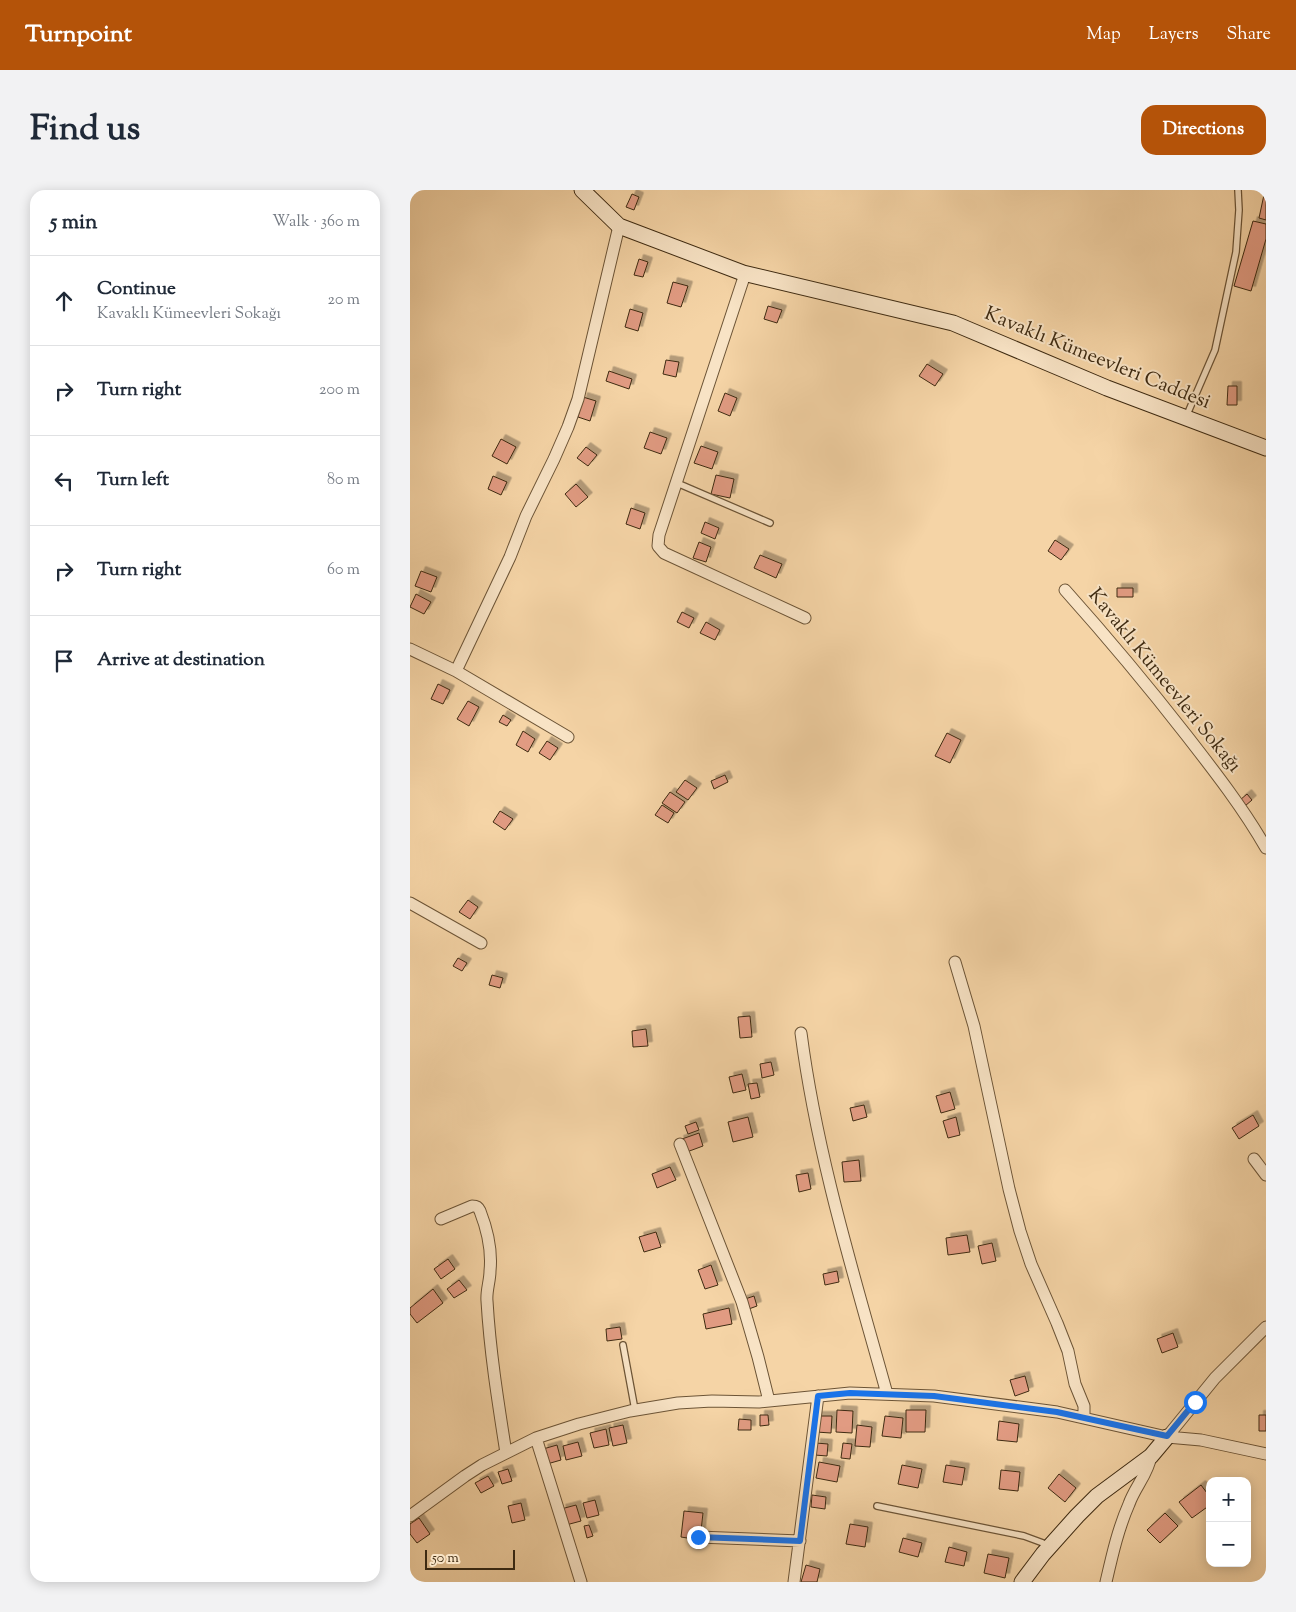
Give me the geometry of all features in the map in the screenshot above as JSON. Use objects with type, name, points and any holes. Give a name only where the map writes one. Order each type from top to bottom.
[{"type":"street","points":[[456,670],[510,557],[526,516],[568,427],[578,399],[619,226],[582,190]]},
{"type":"street","name":"Kavaklı Kümeevleri Caddesi","points":[[619,226],[745,274],[953,323],[1107,388],[1266,448]]},
{"type":"street","points":[[745,274],[658,539],[658,546],[661,551],[804,618]]},
{"type":"street","name":"Kavaklı Kümeevleri Sokağı","points":[[1065,590],[1093,621],[1189,739],[1223,783],[1266,848]]},
{"type":"street","points":[[410,649],[456,670],[568,736]]},
{"type":"street","points":[[410,903],[482,943]]},
{"type":"street","points":[[955,962],[976,1034],[1003,1162],[1020,1231],[1031,1264],[1068,1351],[1074,1384],[1084,1406],[1084,1418]]},
{"type":"street","points":[[801,1033],[816,1125],[829,1181],[887,1394]]},
{"type":"street","points":[[680,1144],[742,1302],[769,1401]]},
{"type":"street","points":[[1254,1159],[1266,1175]]},
{"type":"street","points":[[441,1219],[472,1206],[476,1206],[482,1216],[491,1263],[487,1292],[488,1314],[506,1453]]},
{"type":"street","points":[[1022,1582],[1049,1547],[1097,1496],[1151,1456],[1214,1378],[1266,1327]]},
{"type":"street","points":[[410,1516],[465,1476],[536,1438],[579,1424],[635,1410],[712,1401],[769,1401],[850,1393],[934,1396],[1057,1412],[1167,1436],[1201,1440],[1266,1454]]},
{"type":"street","points":[[794,1582],[818,1396]]},
{"type":"street","points":[[536,1438],[580,1582]]},
{"type":"street","points":[[1106,1582],[1124,1514],[1149,1466],[1151,1456]]},
{"type":"street","points":[[698,1537],[800,1541]]},
{"type":"lane","points":[[1186,418],[1215,350],[1236,252],[1239,210],[1238,190]]},
{"type":"lane","points":[[677,483],[770,523]]},
{"type":"lane","points":[[623,1344],[635,1410]]},
{"type":"lane","points":[[877,1506],[1024,1536],[1049,1547]]},
{"type":"building","points":[[1266,190],[1266,220],[1259,218]]},
{"type":"building","points":[[632,194],[639,197],[634,210],[626,207]]},
{"type":"building","points":[[1253,221],[1266,224],[1266,239],[1251,291],[1234,286]]},
{"type":"building","points":[[639,259],[648,262],[643,277],[634,275]]},
{"type":"building","points":[[673,282],[688,286],[681,307],[667,303]]},
{"type":"building","points":[[768,306],[782,310],[777,323],[764,319]]},
{"type":"building","points":[[630,309],[643,313],[638,331],[625,327]]},
{"type":"building","points":[[666,360],[679,362],[676,377],[663,374]]},
{"type":"building","points":[[927,364],[943,374],[935,386],[919,376]]},
{"type":"building","points":[[609,371],[632,379],[629,389],[606,381]]},
{"type":"building","points":[[1228,386],[1237,386],[1237,405],[1227,405]]},
{"type":"building","points":[[725,393],[737,398],[730,416],[718,411]]},
{"type":"building","points":[[583,397],[596,401],[590,421],[578,417]]},
{"type":"building","points":[[650,432],[667,438],[661,454],[644,448]]},
{"type":"building","points":[[501,439],[516,447],[507,464],[492,456]]},
{"type":"building","points":[[701,446],[718,452],[712,469],[694,463]]},
{"type":"building","points":[[586,447],[597,455],[588,466],[577,458]]},
{"type":"building","points":[[716,475],[734,479],[730,498],[711,494]]},
{"type":"building","points":[[493,476],[507,482],[501,495],[488,489]]},
{"type":"building","points":[[576,484],[588,497],[576,507],[565,494]]},
{"type":"building","points":[[631,508],[645,513],[640,529],[626,524]]},
{"type":"building","points":[[705,522],[719,528],[715,539],[701,533]]},
{"type":"building","points":[[1055,540],[1069,549],[1061,560],[1048,551]]},
{"type":"building","points":[[699,542],[711,547],[706,562],[693,558]]},
{"type":"building","points":[[760,555],[782,564],[776,578],[754,568]]},
{"type":"building","points":[[421,571],[437,577],[431,592],[415,586]]},
{"type":"building","points":[[1117,588],[1133,588],[1133,597],[1117,597]]},
{"type":"building","points":[[416,594],[431,602],[424,614],[410,607]]},
{"type":"building","points":[[682,612],[694,618],[689,628],[677,622]]},
{"type":"building","points":[[706,622],[720,630],[715,640],[700,633]]},
{"type":"building","points":[[438,684],[450,690],[443,704],[431,699]]},
{"type":"building","points":[[468,701],[479,707],[469,726],[457,719]]},
{"type":"building","points":[[503,715],[511,720],[507,726],[499,722]]},
{"type":"building","points":[[523,731],[535,739],[528,752],[516,745]]},
{"type":"building","points":[[947,733],[961,740],[950,763],[935,756]]},
{"type":"building","points":[[547,741],[558,748],[550,760],[539,753]]},
{"type":"building","points":[[725,775],[728,782],[714,789],[711,781]]},
{"type":"building","points":[[685,780],[697,788],[688,800],[676,792]]},
{"type":"building","points":[[670,792],[685,802],[677,813],[662,803]]},
{"type":"building","points":[[1247,794],[1252,800],[1245,806],[1240,800]]},
{"type":"building","points":[[662,805],[674,813],[668,823],[655,815]]},
{"type":"building","points":[[500,811],[513,819],[505,830],[493,822]]},
{"type":"building","points":[[468,900],[478,907],[470,919],[459,912]]},
{"type":"building","points":[[458,958],[467,963],[462,971],[453,966]]},
{"type":"building","points":[[492,975],[503,978],[500,988],[489,985]]},
{"type":"building","points":[[750,1016],[752,1037],[740,1038],[738,1017]]},
{"type":"building","points":[[646,1029],[648,1046],[633,1047],[632,1031]]},
{"type":"building","points":[[771,1062],[774,1075],[762,1078],[760,1064]]},
{"type":"building","points":[[742,1074],[746,1090],[733,1093],[729,1077]]},
{"type":"building","points":[[757,1083],[760,1097],[751,1099],[748,1084]]},
{"type":"building","points":[[950,1092],[955,1109],[941,1113],[936,1096]]},
{"type":"building","points":[[864,1105],[867,1117],[853,1121],[850,1108]]},
{"type":"building","points":[[1253,1115],[1259,1126],[1239,1139],[1232,1128]]},
{"type":"building","points":[[748,1117],[753,1137],[733,1142],[728,1122]]},
{"type":"building","points":[[956,1117],[960,1135],[948,1138],[943,1121]]},
{"type":"building","points":[[696,1122],[699,1130],[688,1134],[685,1126]]},
{"type":"building","points":[[699,1133],[703,1146],[684,1153],[679,1140]]},
{"type":"building","points":[[859,1160],[861,1181],[844,1182],[842,1162]]},
{"type":"building","points":[[670,1167],[676,1180],[657,1188],[652,1174]]},
{"type":"building","points":[[808,1173],[811,1189],[799,1192],[796,1175]]},
{"type":"building","points":[[656,1232],[661,1247],[644,1252],[639,1237]]},
{"type":"building","points":[[967,1235],[970,1252],[948,1255],[946,1238]]},
{"type":"building","points":[[992,1243],[996,1261],[982,1264],[978,1246]]},
{"type":"building","points":[[448,1259],[455,1269],[441,1279],[434,1269]]},
{"type":"building","points":[[711,1265],[718,1285],[705,1289],[698,1270]]},
{"type":"building","points":[[837,1271],[839,1282],[825,1285],[823,1274]]},
{"type":"building","points":[[459,1280],[467,1290],[454,1298],[447,1289]]},
{"type":"building","points":[[433,1289],[443,1303],[417,1323],[410,1314],[410,1308]]},
{"type":"building","points":[[754,1296],[757,1306],[746,1310],[742,1300]]},
{"type":"building","points":[[729,1308],[732,1324],[706,1329],[703,1314]]},
{"type":"building","points":[[620,1327],[622,1339],[607,1341],[606,1329]]},
{"type":"building","points":[[1173,1333],[1178,1347],[1162,1353],[1157,1339]]},
{"type":"building","points":[[1025,1376],[1029,1391],[1015,1396],[1010,1380]]},
{"type":"building","points":[[837,1410],[853,1411],[852,1433],[836,1432]]},
{"type":"building","points":[[906,1410],[926,1410],[925,1432],[906,1432]]},
{"type":"building","points":[[760,1415],[768,1415],[769,1425],[760,1426]]},
{"type":"building","points":[[1259,1415],[1266,1415],[1266,1431],[1259,1431]]},
{"type":"building","points":[[817,1416],[832,1416],[831,1433],[816,1432]]},
{"type":"building","points":[[885,1416],[903,1418],[901,1438],[882,1436]]},
{"type":"building","points":[[739,1419],[751,1420],[751,1430],[738,1430]]},
{"type":"building","points":[[999,1421],[1019,1424],[1017,1442],[997,1440]]},
{"type":"building","points":[[623,1425],[627,1443],[613,1446],[609,1428]]},
{"type":"building","points":[[857,1425],[872,1427],[870,1447],[855,1446]]},
{"type":"building","points":[[606,1429],[609,1445],[594,1448],[590,1433]]},
{"type":"building","points":[[578,1442],[582,1456],[566,1460],[563,1446]]},
{"type":"building","points":[[816,1443],[828,1444],[827,1456],[815,1455]]},
{"type":"building","points":[[843,1443],[852,1444],[850,1459],[841,1458]]},
{"type":"building","points":[[557,1445],[561,1460],[547,1464],[543,1449]]},
{"type":"building","points":[[819,1462],[840,1466],[837,1482],[816,1478]]},
{"type":"building","points":[[902,1465],[922,1469],[918,1488],[898,1484]]},
{"type":"building","points":[[946,1465],[965,1468],[962,1485],[943,1482]]},
{"type":"building","points":[[508,1469],[512,1481],[502,1484],[498,1472]]},
{"type":"building","points":[[1001,1470],[1020,1472],[1018,1491],[999,1489]]},
{"type":"building","points":[[1059,1474],[1076,1488],[1065,1502],[1048,1488]]},
{"type":"building","points":[[488,1476],[494,1486],[481,1493],[475,1483]]},
{"type":"building","points":[[1201,1485],[1206,1492],[1206,1508],[1192,1518],[1179,1502]]},
{"type":"building","points":[[812,1495],[826,1497],[825,1509],[811,1507]]},
{"type":"building","points":[[595,1500],[599,1515],[587,1518],[583,1503]]},
{"type":"building","points":[[521,1503],[525,1520],[512,1523],[508,1506]]},
{"type":"building","points":[[576,1505],[581,1521],[566,1525],[561,1509]]},
{"type":"building","points":[[684,1511],[703,1513],[700,1540],[681,1537]]},
{"type":"building","points":[[1165,1513],[1178,1526],[1160,1543],[1147,1530]]},
{"type":"building","points":[[419,1518],[430,1534],[417,1543],[410,1534],[410,1524]]},
{"type":"building","points":[[850,1524],[868,1527],[865,1547],[846,1544]]},
{"type":"building","points":[[589,1525],[593,1536],[587,1538],[584,1526]]},
{"type":"building","points":[[903,1538],[922,1543],[918,1557],[899,1552]]},
{"type":"building","points":[[949,1547],[967,1552],[964,1566],[945,1562]]},
{"type":"building","points":[[988,1554],[1009,1558],[1005,1578],[984,1573]]},
{"type":"building","points":[[806,1565],[820,1569],[817,1582],[801,1582]]},
{"type":"route","points":[[698,1537],[800,1541],[818,1396],[850,1393],[934,1396],[1057,1412],[1167,1436],[1195,1402]]}]
